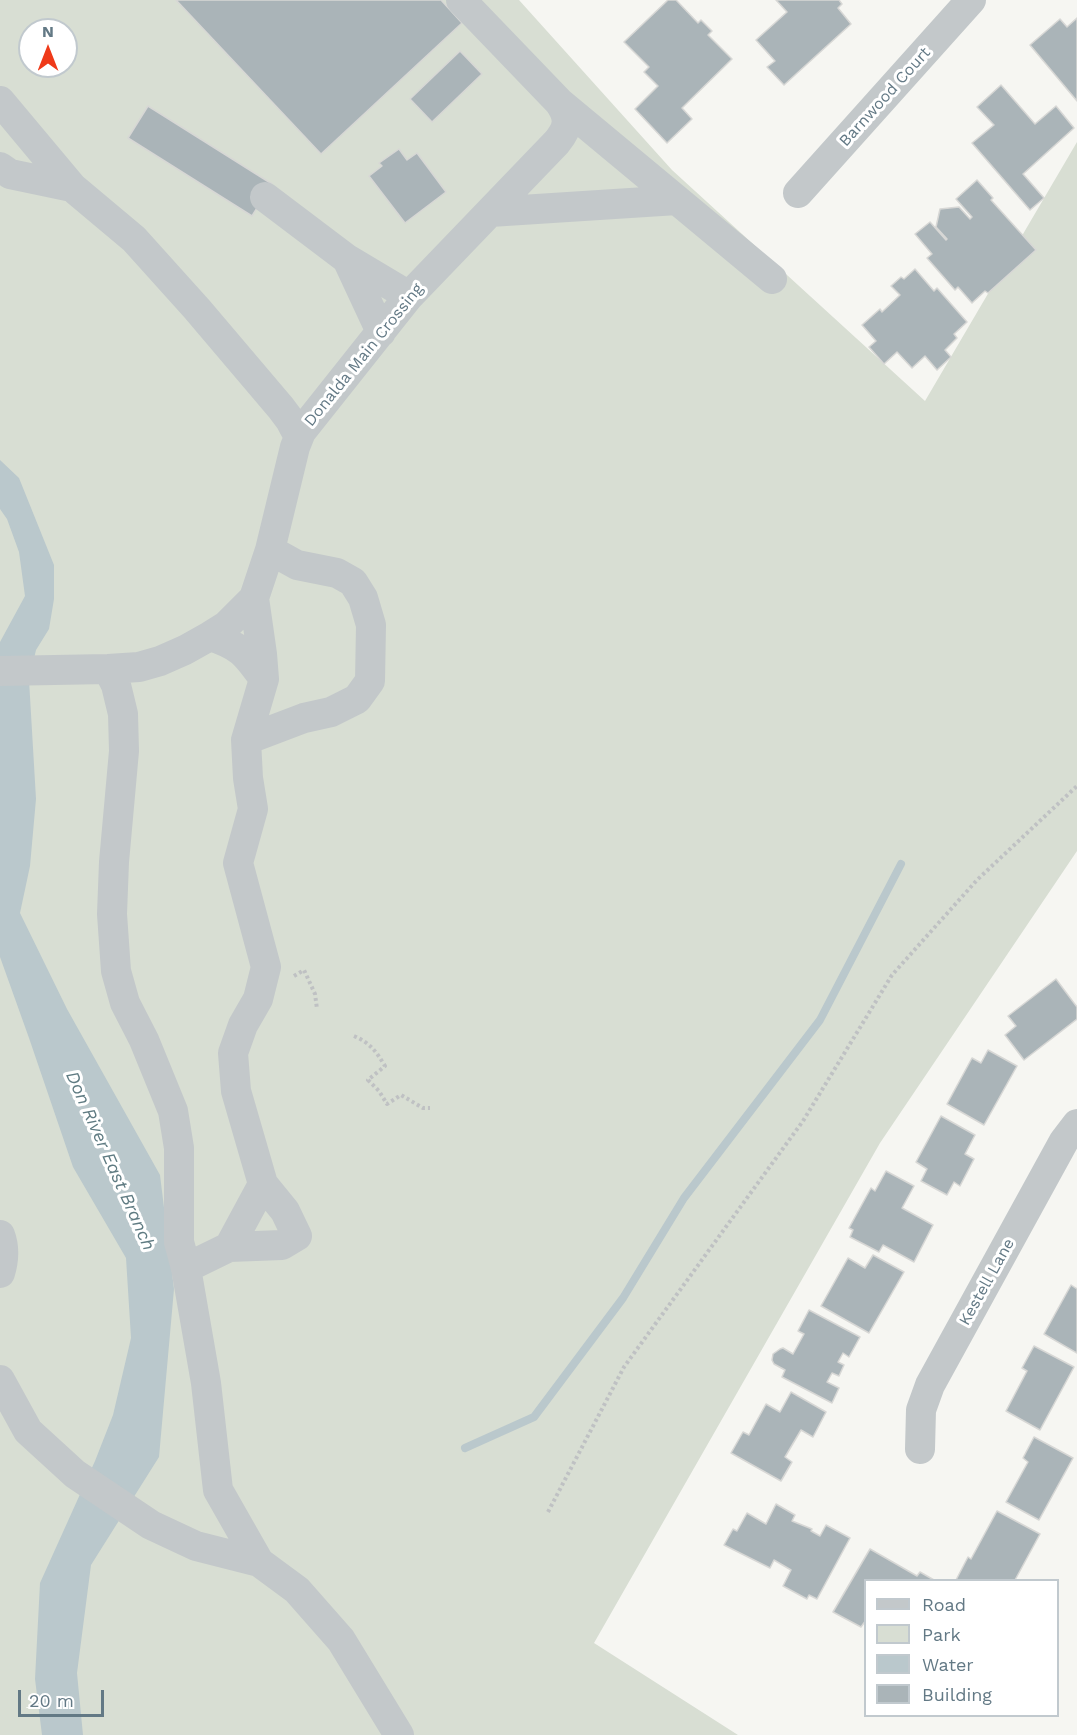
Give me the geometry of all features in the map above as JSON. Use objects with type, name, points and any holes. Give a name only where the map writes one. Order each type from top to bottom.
[{"type":"street","points":[[461,0],[559,102],[772,279]]},
{"type":"street","name":"Barnwood Court","points":[[798,193],[971,0]]},
{"type":"street","points":[[0,102],[72,187],[134,239],[197,309],[281,408],[299,437]]},
{"type":"street","name":"Donalda Main Crossing","points":[[0,671],[97,670],[146,666],[185,650],[226,626],[254,598],[270,550],[299,437],[409,296],[561,137],[565,130],[567,117],[559,102]]},
{"type":"street","points":[[0,167],[10,174],[72,187]]},
{"type":"street","points":[[265,197],[347,259],[409,296]]},
{"type":"street","points":[[490,212],[677,200]]},
{"type":"street","points":[[347,259],[381,332]]},
{"type":"street","points":[[246,740],[304,718],[331,712],[357,699],[370,681],[371,625],[363,598],[353,582],[338,573],[297,564],[270,550]]},
{"type":"street","points":[[186,1268],[229,1247],[282,1245],[297,1236],[285,1211],[263,1184],[236,1090],[233,1053],[243,1025],[258,999],[266,967],[238,863],[253,809],[248,778],[246,740],[264,680],[254,598]]},
{"type":"street","points":[[210,636],[228,642],[246,655],[264,680]]},
{"type":"street","points":[[97,670],[116,685],[123,714],[124,751],[112,914],[116,971],[125,1003],[144,1040],[173,1111],[179,1148],[179,1242],[186,1268],[206,1383],[218,1490],[259,1562]]},
{"type":"street","name":"Kestell Lane","points":[[920,1449],[921,1410],[930,1385],[1064,1141],[1077,1124]]},
{"type":"street","points":[[229,1247],[263,1184]]},
{"type":"street","points":[[0,1235],[4,1251],[0,1273]]},
{"type":"street","points":[[0,1380],[28,1431],[75,1474],[151,1525],[196,1546],[259,1562],[297,1590],[341,1640],[399,1735]]},
{"type":"path","points":[[548,1512],[624,1367],[803,1121],[892,975],[977,880],[1077,786]]},
{"type":"path","points":[[304,970],[315,994],[317,1009]]},
{"type":"path","points":[[354,1036],[367,1042],[385,1066],[368,1080],[379,1090],[387,1104],[401,1095],[423,1108],[429,1108]]},
{"type":"green space","points":[[0,0],[519,0],[672,170],[925,401],[1077,142],[1077,851],[880,1143],[594,1643],[738,1735],[0,1735]]},
{"type":"water","name":"Don River East Branch","points":[[0,460],[19,478],[54,565],[54,599],[49,629],[36,650],[29,680],[36,799],[30,866],[20,913],[67,1009],[160,1175],[174,1289],[159,1457],[91,1565],[77,1673],[83,1735],[42,1735],[35,1679],[40,1583],[95,1461],[113,1415],[131,1338],[126,1258],[73,1167],[0,957],[0,642],[25,596],[19,552],[7,519],[0,509]]},
{"type":"building","points":[[176,0],[441,0],[462,23],[321,154]]},
{"type":"building","points":[[668,0],[676,0],[698,23],[701,20],[712,31],[708,35],[732,59],[682,108],[692,119],[667,143],[635,109],[658,86],[644,72],[649,67],[624,42]]},
{"type":"building","points":[[776,0],[839,0],[842,4],[838,8],[851,24],[784,85],[767,67],[775,61],[756,40],[787,12]]},
{"type":"building","points":[[1077,18],[1077,101],[1030,45],[1060,19],[1067,27]]},
{"type":"building","points":[[460,51],[482,74],[432,122],[410,99]]},
{"type":"building","points":[[1001,85],[1035,124],[1056,106],[1074,128],[1023,174],[1044,198],[1030,210],[972,143],[994,125],[977,107]]},
{"type":"building","points":[[148,106],[272,184],[252,216],[128,138]]},
{"type":"building","points":[[399,149],[407,160],[417,153],[446,192],[405,223],[369,176],[382,166],[379,163]]},
{"type":"building","points":[[977,180],[993,198],[991,200],[1036,250],[988,293],[985,291],[972,303],[958,287],[955,290],[927,258],[932,254],[915,234],[930,222],[946,240],[936,227],[940,209],[959,207],[970,219],[972,217],[956,199]]},
{"type":"building","points":[[915,269],[934,291],[937,288],[967,322],[954,334],[957,338],[945,350],[951,357],[937,370],[925,356],[912,368],[897,352],[884,364],[869,347],[876,341],[862,325],[880,309],[882,312],[900,295],[891,286],[901,277],[904,279]]},
{"type":"building","points":[[1056,979],[1077,1007],[1077,1019],[1024,1060],[1005,1035],[1016,1026],[1008,1016]]},
{"type":"building","points":[[988,1050],[1017,1066],[984,1125],[947,1104],[972,1058],[981,1063]]},
{"type":"building","points":[[941,1116],[975,1135],[965,1154],[974,1159],[960,1186],[954,1182],[947,1195],[921,1181],[927,1169],[916,1162]]},
{"type":"building","points":[[886,1171],[914,1186],[902,1208],[933,1225],[914,1262],[883,1245],[879,1252],[850,1237],[853,1230],[849,1228],[871,1188],[875,1191]]},
{"type":"building","points":[[873,1255],[904,1272],[869,1333],[821,1306],[848,1258],[865,1268]]},
{"type":"building","points":[[1071,1285],[1077,1289],[1077,1353],[1044,1334]]},
{"type":"building","points":[[809,1310],[860,1337],[849,1357],[843,1353],[838,1362],[844,1365],[839,1376],[832,1373],[827,1382],[839,1388],[832,1403],[782,1377],[785,1370],[774,1364],[772,1360],[773,1354],[783,1348],[793,1354],[804,1334],[798,1331]]},
{"type":"building","points":[[1034,1346],[1074,1367],[1040,1430],[1006,1411],[1027,1371],[1022,1368]]},
{"type":"building","points":[[791,1392],[826,1412],[813,1437],[801,1430],[785,1457],[792,1462],[781,1481],[731,1453],[743,1432],[749,1435],[766,1404],[780,1412]]},
{"type":"building","points":[[1034,1437],[1073,1458],[1039,1520],[1006,1502],[1028,1462],[1023,1458]]},
{"type":"building","points":[[776,1504],[795,1515],[792,1521],[812,1529],[811,1531],[820,1536],[826,1525],[850,1538],[817,1599],[809,1595],[807,1599],[783,1586],[791,1570],[774,1560],[770,1568],[724,1545],[733,1529],[737,1531],[747,1513],[766,1524]]},
{"type":"building","points":[[997,1511],[1040,1534],[1016,1579],[957,1579],[968,1557],[971,1559]]},
{"type":"building","points":[[870,1549],[917,1576],[920,1572],[932,1579],[864,1579],[864,1623],[861,1627],[833,1612]]},
{"type":"waterway","points":[[465,1448],[534,1417],[623,1298],[684,1198],[820,1020],[901,864]]}]
